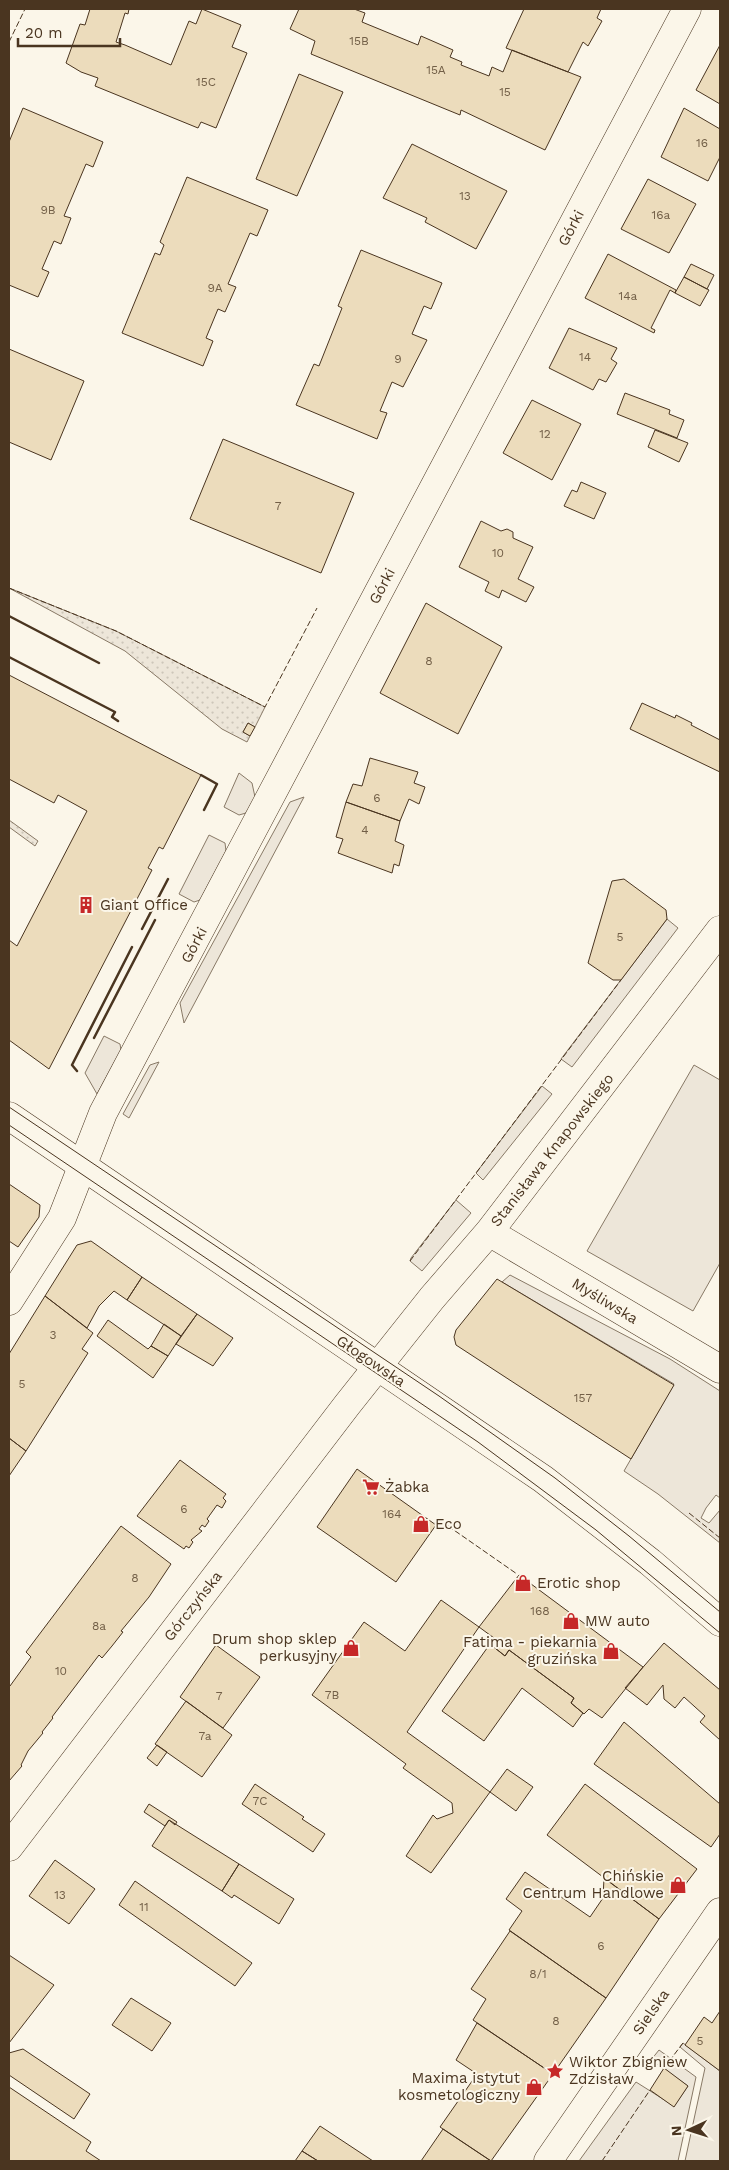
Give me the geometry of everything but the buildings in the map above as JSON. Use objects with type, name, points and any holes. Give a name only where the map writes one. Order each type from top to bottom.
[{"type":"street","name":"Górki","points":[[9,1301],[62,1218],[103,1113],[208,918],[687,9]]},
{"type":"street","name":"Stanisława Knapowskiego","points":[[378,1366],[432,1298],[489,1232],[720,930]]},
{"type":"street","name":"Głogowska","points":[[9,1116],[543,1479],[650,1562],[720,1622]]},
{"type":"street","name":"Myśliwska","points":[[489,1232],[720,1368]]},
{"type":"street","name":"Górczyńska","points":[[9,1846],[378,1366]]},
{"type":"street","name":"Sielska","points":[[548,2161],[720,1912]]},
{"type":"shaded area","points":[[9,588],[116,631],[265,707],[255,727],[248,723],[243,732],[250,736],[247,742],[222,729],[125,651]]},
{"type":"shaded area","points":[[239,773],[252,783],[255,797],[246,813],[239,815],[224,807]]},
{"type":"shaded area","points":[[304,797],[184,1023],[180,1003],[290,802]]},
{"type":"shaded area","points":[[9,820],[38,841],[35,846],[9,827]]},
{"type":"shaded area","points":[[209,835],[225,843],[226,851],[200,900],[194,902],[179,894]]},
{"type":"shaded area","points":[[667,919],[678,928],[572,1067],[561,1059]]},
{"type":"shaded area","points":[[104,1036],[120,1044],[121,1050],[97,1094],[85,1073]]},
{"type":"shaded area","points":[[159,1062],[129,1118],[123,1114],[150,1065]]},
{"type":"shaded area","points":[[694,1065],[720,1080],[720,1263],[693,1311],[587,1251]]},
{"type":"shaded area","points":[[542,1086],[552,1094],[483,1180],[476,1173]]},
{"type":"shaded area","points":[[456,1200],[471,1213],[422,1271],[410,1261],[411,1258]]},
{"type":"shaded area","points":[[510,1275],[670,1359],[720,1391],[720,1498],[716,1495],[701,1518],[709,1523],[720,1510],[720,1543],[658,1494],[624,1471],[674,1384],[502,1282]]},
{"type":"shaded area","points":[[683,2043],[720,2071],[720,2161],[685,2161],[705,2068],[680,2047]]},
{"type":"shaded area","points":[[659,2050],[696,2077],[678,2161],[579,2161],[636,2082],[674,2106],[688,2086],[651,2060]]},
{"type":"tram line","points":[[9,1107],[439,1396],[555,1478],[629,1536],[720,1612]]},
{"type":"tram line","points":[[9,1125],[478,1442],[596,1530],[720,1633]]},
{"type":"fence","points":[[9,42],[25,9]]},
{"type":"fence","points":[[9,588],[116,631],[265,707],[317,608]]},
{"type":"fence","points":[[410,1261],[621,980]]},
{"type":"fence","points":[[689,1513],[720,1538]]},
{"type":"fence","points":[[435,1523],[438,1519],[517,1574]]},
{"type":"fence","points":[[664,2068],[683,2043]]},
{"type":"fence","points":[[602,2161],[650,2090]]},
{"type":"wall","points":[[9,616],[99,663]]},
{"type":"wall","points":[[9,657],[115,712],[112,717],[118,721]]},
{"type":"wall","points":[[201,775],[217,784],[204,810]]},
{"type":"wall","points":[[142,929],[168,879]]},
{"type":"wall","points":[[94,1038],[155,920]]},
{"type":"wall","points":[[77,1071],[72,1065],[132,947]]},
{"type":"place","name":"Giant Office","points":[[86,905]]},
{"type":"place","name":"Żabka","points":[[371,1487]]},
{"type":"place","name":"Eco","points":[[421,1524]]},
{"type":"place","name":"Erotic shop","points":[[523,1583]]},
{"type":"place","name":"MW auto","points":[[571,1621]]},
{"type":"place","name":"Drum shop sklep perkusyjny","points":[[351,1648]]},
{"type":"place","name":"Fatima - piekarnia gruzińska","points":[[611,1651]]},
{"type":"place","name":"Chińskie Centrum Handlowe","points":[[678,1885]]},
{"type":"place","name":"Wiktor Zbigniew Zdzisław","points":[[555,2071]]},
{"type":"place","name":"Maxima istytut kosmetologiczny","points":[[534,2087]]}]
